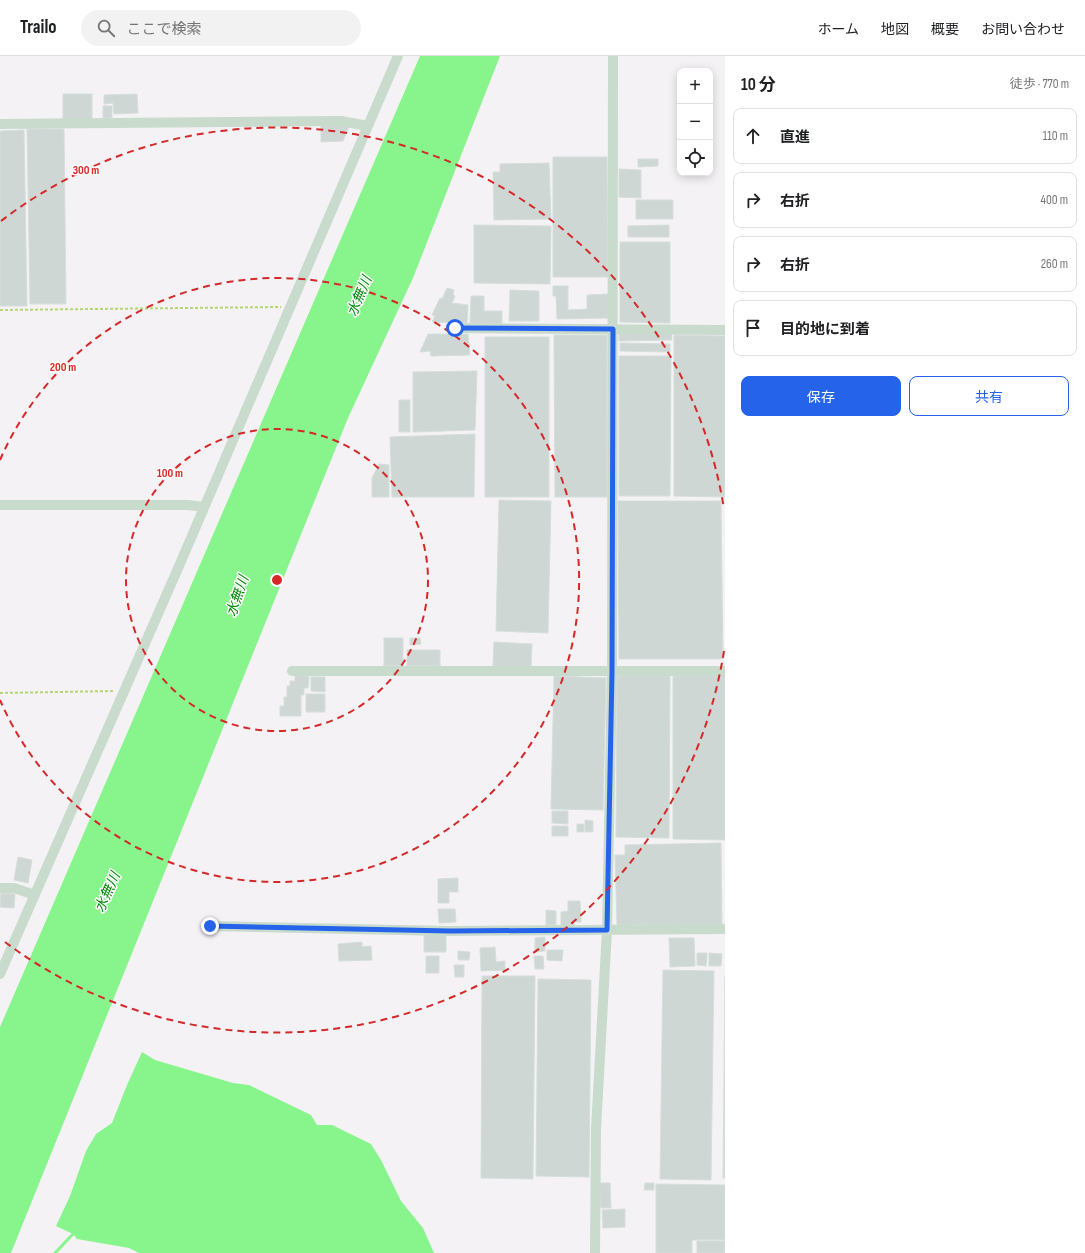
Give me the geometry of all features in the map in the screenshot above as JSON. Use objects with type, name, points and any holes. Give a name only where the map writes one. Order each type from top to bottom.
[{"type":"street","points":[[0,974],[204,507],[398,56]]},
{"type":"street","points":[[595,1253],[596,1129],[607,930],[612,672],[613,56]]},
{"type":"street","points":[[0,124],[341,121],[368,126]]},
{"type":"street","points":[[455,328],[725,330]]},
{"type":"street","points":[[0,505],[188,505],[204,507]]},
{"type":"street","points":[[292,671],[725,671]]},
{"type":"street","points":[[0,888],[14,888],[35,894]]},
{"type":"street","points":[[210,926],[450,931],[725,930]]},
{"type":"path","points":[[0,310],[290,307]]},
{"type":"path","points":[[0,693],[123,691]]},
{"type":"water","name":"水無川","points":[[420,56],[500,56],[413,278],[348,418],[11,1253],[0,1253],[0,1027]]},
{"type":"water","points":[[142,1052],[155,1060],[233,1083],[249,1085],[311,1115],[317,1125],[332,1125],[371,1144],[381,1160],[401,1201],[423,1228],[434,1253],[139,1253],[129,1248],[77,1239],[73,1234],[56,1226],[70,1196],[86,1151],[96,1134],[112,1123]]},
{"type":"building","points":[[63,94],[92,94],[92,119],[63,119]]},
{"type":"building","points":[[137,94],[138,113],[114,114],[113,103],[104,104],[104,95]]},
{"type":"building","points":[[103,106],[112,106],[112,118],[103,118]]},
{"type":"building","points":[[350,124],[343,141],[321,142],[321,125]]},
{"type":"building","points":[[27,129],[64,129],[66,304],[30,304]]},
{"type":"building","points":[[24,130],[27,306],[0,306],[0,131]]},
{"type":"building","points":[[553,157],[607,157],[608,277],[553,277]]},
{"type":"building","points":[[638,159],[658,159],[658,166],[638,167]]},
{"type":"building","points":[[549,163],[551,219],[494,220],[493,172],[500,172],[500,164]]},
{"type":"building","points":[[619,169],[641,170],[641,198],[619,197]]},
{"type":"building","points":[[636,200],[673,200],[673,219],[636,219]]},
{"type":"building","points":[[474,225],[551,226],[550,284],[474,283]]},
{"type":"building","points":[[669,225],[669,237],[628,237],[628,226]]},
{"type":"building","points":[[620,242],[670,242],[670,323],[620,322]]},
{"type":"building","points":[[553,286],[568,286],[568,310],[587,309],[587,295],[609,294],[610,318],[557,319],[556,296],[553,296]]},
{"type":"building","points":[[447,288],[454,290],[453,294],[455,296],[452,303],[468,305],[467,323],[432,322],[435,316],[432,315],[440,298],[442,299]]},
{"type":"building","points":[[510,290],[539,291],[539,321],[509,321]]},
{"type":"building","points":[[471,296],[484,296],[484,311],[502,311],[502,324],[470,323]]},
{"type":"building","points":[[671,331],[672,340],[619,341],[619,332]]},
{"type":"building","points":[[428,334],[468,334],[470,355],[431,356],[430,351],[420,352]]},
{"type":"building","points":[[554,335],[607,335],[607,497],[555,497]]},
{"type":"building","points":[[674,335],[725,336],[725,497],[674,496]]},
{"type":"building","points":[[485,337],[549,337],[549,497],[485,497]]},
{"type":"building","points":[[620,343],[670,344],[670,352],[620,351]]},
{"type":"building","points":[[619,356],[671,356],[670,496],[619,496]]},
{"type":"building","points":[[477,371],[475,430],[413,432],[413,372]]},
{"type":"building","points":[[399,400],[410,400],[410,432],[399,432]]},
{"type":"building","points":[[475,434],[474,497],[392,497],[390,437]]},
{"type":"building","points":[[379,464],[389,465],[389,497],[372,497],[372,478]]},
{"type":"building","points":[[499,500],[551,501],[548,633],[496,631]]},
{"type":"building","points":[[618,501],[721,501],[723,659],[619,659]]},
{"type":"building","points":[[384,638],[403,638],[403,665],[384,666]]},
{"type":"building","points":[[410,638],[420,638],[421,644],[410,645]]},
{"type":"building","points":[[494,642],[532,644],[531,667],[493,666]]},
{"type":"building","points":[[407,650],[440,650],[440,666],[407,666]]},
{"type":"building","points":[[295,676],[309,676],[308,688],[304,688],[304,695],[301,695],[301,716],[280,716],[280,706],[284,706],[284,697],[287,697],[287,686],[290,686],[290,681],[295,681]]},
{"type":"building","points":[[554,676],[606,678],[603,810],[551,809]]},
{"type":"building","points":[[617,676],[670,676],[669,838],[616,837]]},
{"type":"building","points":[[673,676],[725,676],[725,840],[673,839]]},
{"type":"building","points":[[311,677],[325,677],[325,692],[311,691]]},
{"type":"building","points":[[306,694],[325,694],[325,712],[306,712]]},
{"type":"building","points":[[552,811],[568,811],[568,824],[552,823]]},
{"type":"building","points":[[585,820],[593,821],[593,832],[585,832]]},
{"type":"building","points":[[577,824],[584,824],[584,832],[577,832]]},
{"type":"building","points":[[552,826],[568,826],[568,836],[552,836]]},
{"type":"building","points":[[721,843],[722,924],[617,925],[615,855],[625,855],[625,845]]},
{"type":"building","points":[[18,857],[32,860],[28,883],[14,880]]},
{"type":"building","points":[[458,878],[458,892],[449,892],[449,903],[438,903],[438,879]]},
{"type":"building","points":[[1,893],[15,894],[14,908],[0,907]]},
{"type":"building","points":[[568,901],[580,901],[581,922],[574,922],[574,927],[561,927],[561,912],[568,911]]},
{"type":"building","points":[[438,909],[455,909],[456,922],[439,923]]},
{"type":"building","points":[[546,910],[556,911],[556,925],[546,925]]},
{"type":"building","points":[[424,932],[446,932],[446,952],[424,952]]},
{"type":"building","points":[[545,937],[545,951],[535,952],[535,938]]},
{"type":"building","points":[[669,938],[694,938],[695,966],[670,967]]},
{"type":"building","points":[[362,942],[362,947],[371,946],[372,960],[339,961],[338,944]]},
{"type":"building","points":[[495,947],[496,962],[505,961],[505,970],[481,971],[480,948]]},
{"type":"building","points":[[547,950],[563,950],[562,961],[547,960]]},
{"type":"building","points":[[458,951],[470,952],[469,960],[458,960]]},
{"type":"building","points":[[697,953],[707,953],[706,966],[697,965]]},
{"type":"building","points":[[709,953],[722,954],[721,966],[709,966]]},
{"type":"building","points":[[426,956],[439,956],[439,973],[426,973]]},
{"type":"building","points":[[534,956],[543,956],[544,969],[535,969]]},
{"type":"building","points":[[454,965],[464,965],[464,977],[455,977]]},
{"type":"building","points":[[663,970],[714,971],[711,1180],[660,1179]]},
{"type":"building","points":[[482,976],[535,976],[533,1179],[481,1178]]},
{"type":"building","points":[[725,976],[725,1178],[723,1178]]},
{"type":"building","points":[[538,979],[591,980],[589,1177],[536,1176]]},
{"type":"building","points":[[599,1183],[610,1183],[611,1208],[601,1208]]},
{"type":"building","points":[[645,1183],[654,1183],[654,1190],[644,1190]]},
{"type":"building","points":[[656,1184],[725,1185],[725,1240],[692,1240],[692,1253],[656,1253]]},
{"type":"building","points":[[625,1209],[625,1227],[603,1228],[602,1210]]},
{"type":"building","points":[[697,1241],[725,1241],[725,1253],[697,1253]]},
{"type":"waterway","points":[[55,1253],[73,1234]]},
{"type":"route","points":[[210,926],[450,931],[607,930],[612,672],[613,329],[455,328]]}]
